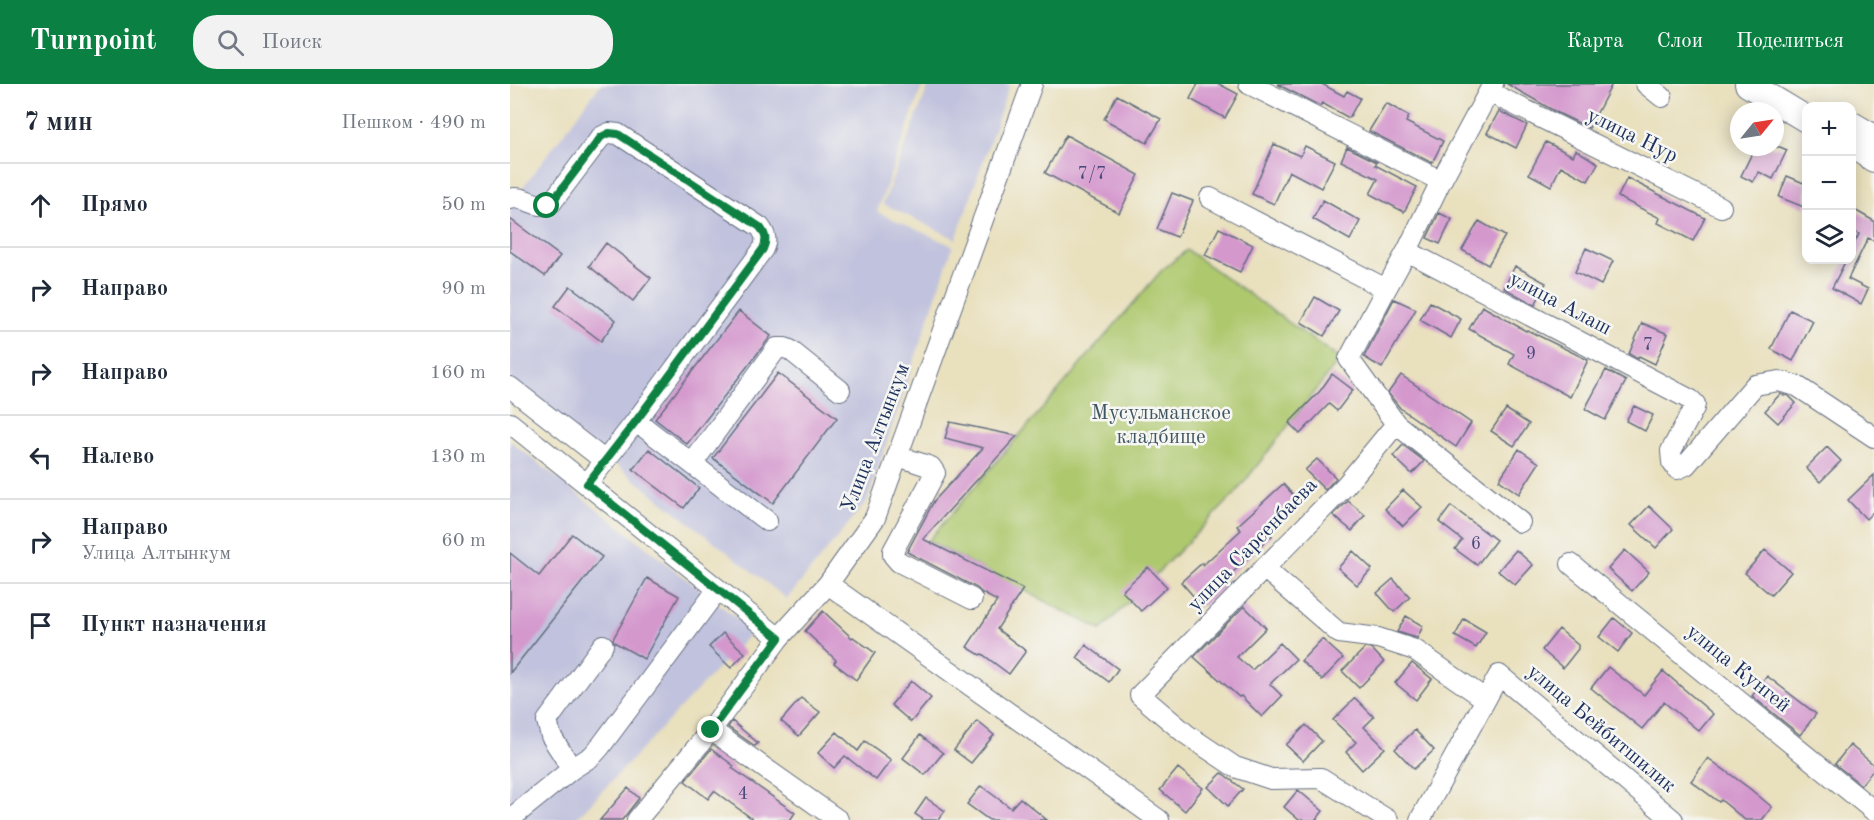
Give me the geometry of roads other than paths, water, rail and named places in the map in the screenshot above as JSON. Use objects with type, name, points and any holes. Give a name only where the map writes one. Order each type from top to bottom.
[{"type":"main road","points":[[1748,84],[1802,117]]},
{"type":"main road","points":[[1781,84],[1813,102]]},
{"type":"main road","points":[[1856,128],[1874,138]]},
{"type":"main road","points":[[1856,148],[1874,159]]},
{"type":"street","name":"Улица Алтынкум","points":[[637,820],[711,730],[779,638],[828,584],[875,518],[1032,84]]},
{"type":"street","points":[[1249,84],[1441,181]]},
{"type":"street","points":[[1646,84],[1662,97]]},
{"type":"street","points":[[1491,88],[1349,359],[1396,424],[1520,522]]},
{"type":"street","name":"улица Нур","points":[[1491,88],[1721,207]]},
{"type":"street","points":[[510,199],[519,197],[540,206],[547,206],[601,137],[609,133],[618,134],[760,227],[765,235],[766,242],[763,249],[587,484]]},
{"type":"street","points":[[1210,198],[1386,289]]},
{"type":"street","name":"улица Алаш","points":[[1407,252],[1695,404],[1671,451],[1672,462],[1677,469],[1686,465],[1755,385],[1779,381],[1797,386],[1874,437]]},
{"type":"street","points":[[692,464],[777,348],[790,350],[840,390]]},
{"type":"street","points":[[510,387],[605,461]]},
{"type":"street","points":[[636,421],[767,521]]},
{"type":"street","points":[[510,423],[779,638]]},
{"type":"street","name":"улица Сарсенбаева","points":[[1388,820],[1321,778],[1271,779],[1235,766],[1186,734],[1140,695],[1346,484],[1396,424]]},
{"type":"street","points":[[898,456],[931,467],[935,473],[893,551],[893,555],[899,562],[972,599]]},
{"type":"street","name":"улица Кунгей","points":[[1571,564],[1874,811]]},
{"type":"street","points":[[1264,568],[1339,633],[1378,638],[1415,650],[1485,699],[1420,820]]},
{"type":"street","points":[[828,584],[1157,819]]},
{"type":"street","points":[[510,819],[572,769],[592,756],[718,589]]},
{"type":"street","points":[[572,769],[551,736],[547,721],[603,645]]},
{"type":"street","name":"улица Бейбитшилик","points":[[1485,699],[1499,675],[1673,820]]},
{"type":"street","points":[[711,730],[838,820]]},
{"type":"park label","name":"Мусульманское кладбище","points":[[1161,425]]}]
